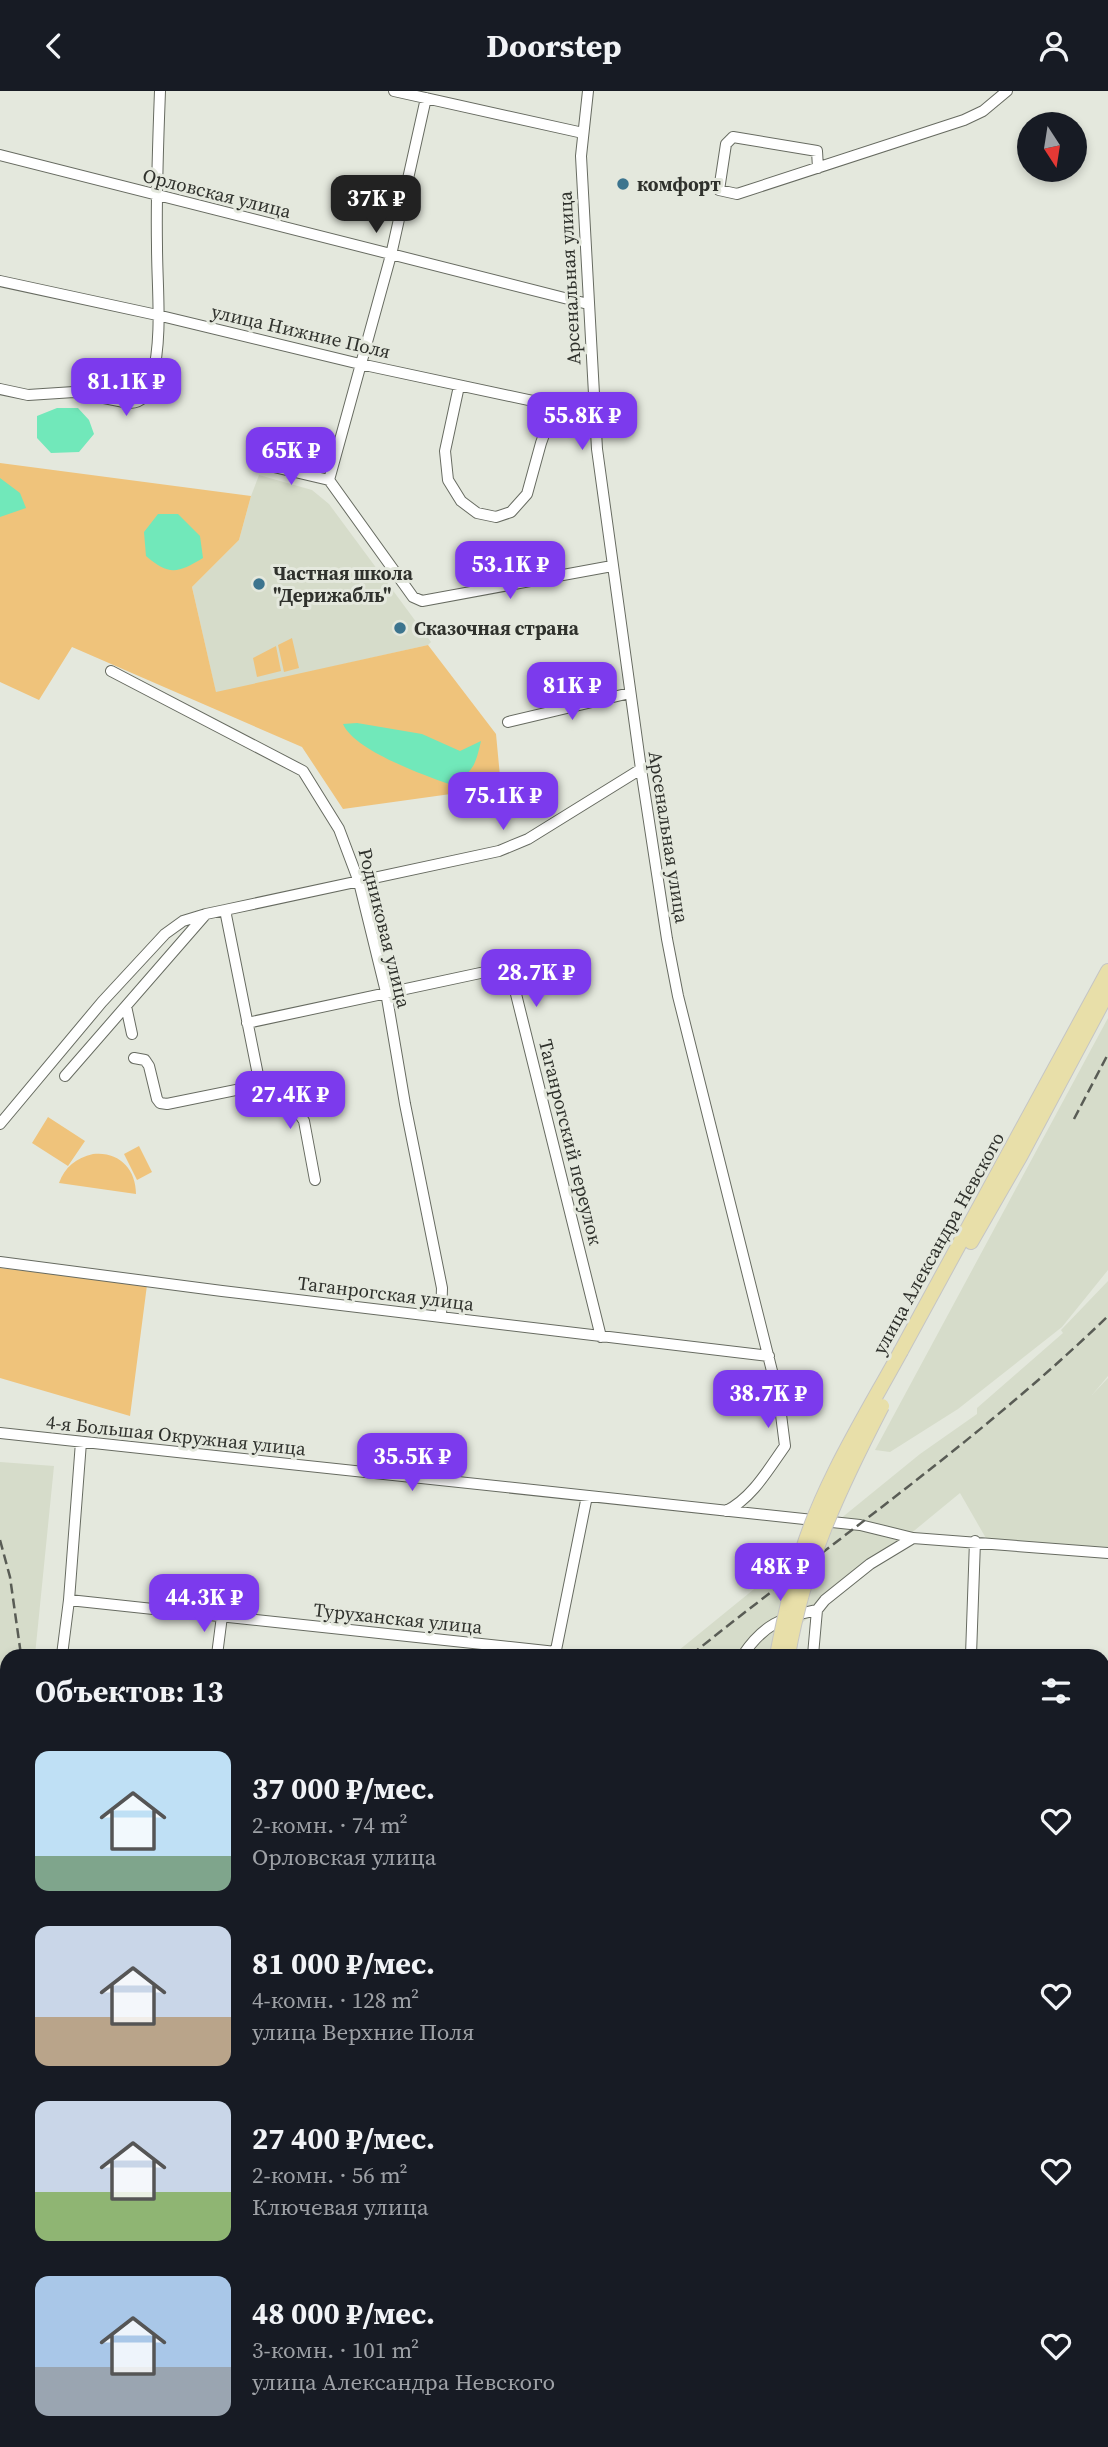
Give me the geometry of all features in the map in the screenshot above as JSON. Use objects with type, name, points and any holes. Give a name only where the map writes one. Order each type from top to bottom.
[{"type":"main road","name":"улица Александра Невского","points":[[779,1649],[787,1605],[802,1550],[839,1468],[906,1352],[1108,971]]},
{"type":"main road","points":[[789,1649],[803,1584],[827,1516],[906,1352],[1021,1155],[1108,992]]},
{"type":"street","points":[[0,389],[28,395],[74,392],[137,403],[144,398],[152,381],[157,351],[156,195],[160,91]]},
{"type":"street","points":[[394,91],[583,133]]},
{"type":"street","name":"Арсенальная улица","points":[[588,91],[581,156],[594,414],[612,566],[641,769],[678,996],[782,1411],[785,1446],[751,1493],[740,1504],[726,1511]]},
{"type":"street","points":[[818,168],[817,152],[733,137],[726,144],[719,190],[737,194],[818,168],[964,120],[983,111],[1007,91]]},
{"type":"street","points":[[329,480],[391,255],[426,98]]},
{"type":"street","name":"Орловская улица","points":[[0,155],[588,304]]},
{"type":"street","name":"улица Нижние Поля","points":[[0,281],[158,315],[360,364],[594,414]]},
{"type":"street","points":[[459,386],[445,451],[448,480],[461,501],[477,513],[496,517],[511,512],[527,494],[554,407]]},
{"type":"street","points":[[261,464],[329,480],[413,597],[422,601],[612,566]]},
{"type":"street","name":"Родниковая улица","points":[[111,671],[303,771],[339,829],[359,882],[386,992],[442,1289],[441,1317]]},
{"type":"street","points":[[508,722],[630,693]]},
{"type":"street","points":[[0,1124],[102,1002],[164,934],[183,921],[499,851],[519,843],[641,769]]},
{"type":"street","points":[[225,910],[260,1085]]},
{"type":"street","points":[[65,1076],[205,914]]},
{"type":"street","name":"Таганрогский переулок","points":[[247,1023],[499,969],[508,971],[512,978],[601,1337]]},
{"type":"street","points":[[126,1006],[132,1034]]},
{"type":"street","points":[[134,1058],[145,1060],[149,1066],[160,1103],[167,1104],[260,1085],[294,1107],[304,1121],[315,1180]]},
{"type":"street","name":"Таганрогская улица","points":[[0,1262],[769,1356]]},
{"type":"street","name":"4-я Большая Окружная улица","points":[[0,1433],[860,1525],[913,1538]]},
{"type":"street","points":[[63,1649],[81,1442]]},
{"type":"street","points":[[557,1649],[587,1496]]},
{"type":"street","points":[[813,1649],[814,1622],[817,1611],[825,1600],[857,1573],[913,1538],[1108,1553]]},
{"type":"street","points":[[971,1649],[975,1542]]},
{"type":"street","name":"Туруханская улица","points":[[69,1599],[512,1649]]},
{"type":"street","points":[[748,1649],[773,1623],[817,1611]]},
{"type":"street","points":[[218,1649],[222,1616]]},
{"type":"street","points":[[761,1634],[786,1623],[814,1622]]},
{"type":"shaded area","points":[[57,408],[78,408],[89,420],[94,434],[79,452],[51,453],[37,438],[37,416]]},
{"type":"shaded area","points":[[0,463],[251,496],[239,540],[192,587],[216,692],[428,645],[496,734],[501,787],[343,809],[302,747],[72,647],[39,700],[0,682]]},
{"type":"shaded area","name":"Частная школа \"Дерижабль\"","points":[[259,475],[312,490],[329,504],[431,642],[428,645],[216,693],[192,587],[239,540]]},
{"type":"shaded area","points":[[0,478],[20,493],[26,508],[0,517]]},
{"type":"shaded area","points":[[158,514],[178,514],[200,536],[203,558],[187,567],[174,570],[161,567],[146,556],[144,532]]},
{"type":"shaded area","points":[[292,638],[299,668],[284,672],[278,645]]},
{"type":"shaded area","points":[[276,646],[281,671],[257,677],[253,658]]},
{"type":"shaded area","points":[[357,723],[422,734],[460,751],[481,741],[472,768],[449,784],[390,760],[361,743],[343,724]]},
{"type":"shaded area","points":[[1108,1018],[1108,1270],[1062,1327],[958,1409],[890,1452],[875,1450]]},
{"type":"shaded area","points":[[48,1117],[85,1141],[68,1166],[32,1143]]},
{"type":"shaded area","points":[[139,1146],[152,1172],[137,1180],[124,1154]]},
{"type":"shaded area","points":[[93,1154],[110,1155],[124,1163],[133,1176],[136,1194],[59,1183],[72,1164]]},
{"type":"shaded area","points":[[0,1268],[147,1285],[130,1416],[0,1378]]},
{"type":"shaded area","points":[[1108,1281],[1108,1376],[1092,1395],[1108,1378],[1108,1547],[987,1540],[960,1493],[770,1649],[680,1649],[920,1454],[977,1414],[977,1408],[1063,1333],[1061,1330]]},
{"type":"shaded area","points":[[0,1462],[54,1466],[36,1649],[0,1649]]},
{"type":"railway","points":[[1074,1119],[1108,1054]]},
{"type":"railway","points":[[699,1649],[956,1449],[1059,1362],[1108,1316]]},
{"type":"railway","points":[[0,1540],[10,1577],[20,1649]]},
{"type":"place","name":"комфорт","points":[[623,184]]},
{"type":"place","name":"Частная школа \"Дерижабль\"","points":[[259,584]]},
{"type":"place","name":"Сказочная страна","points":[[400,628]]}]
